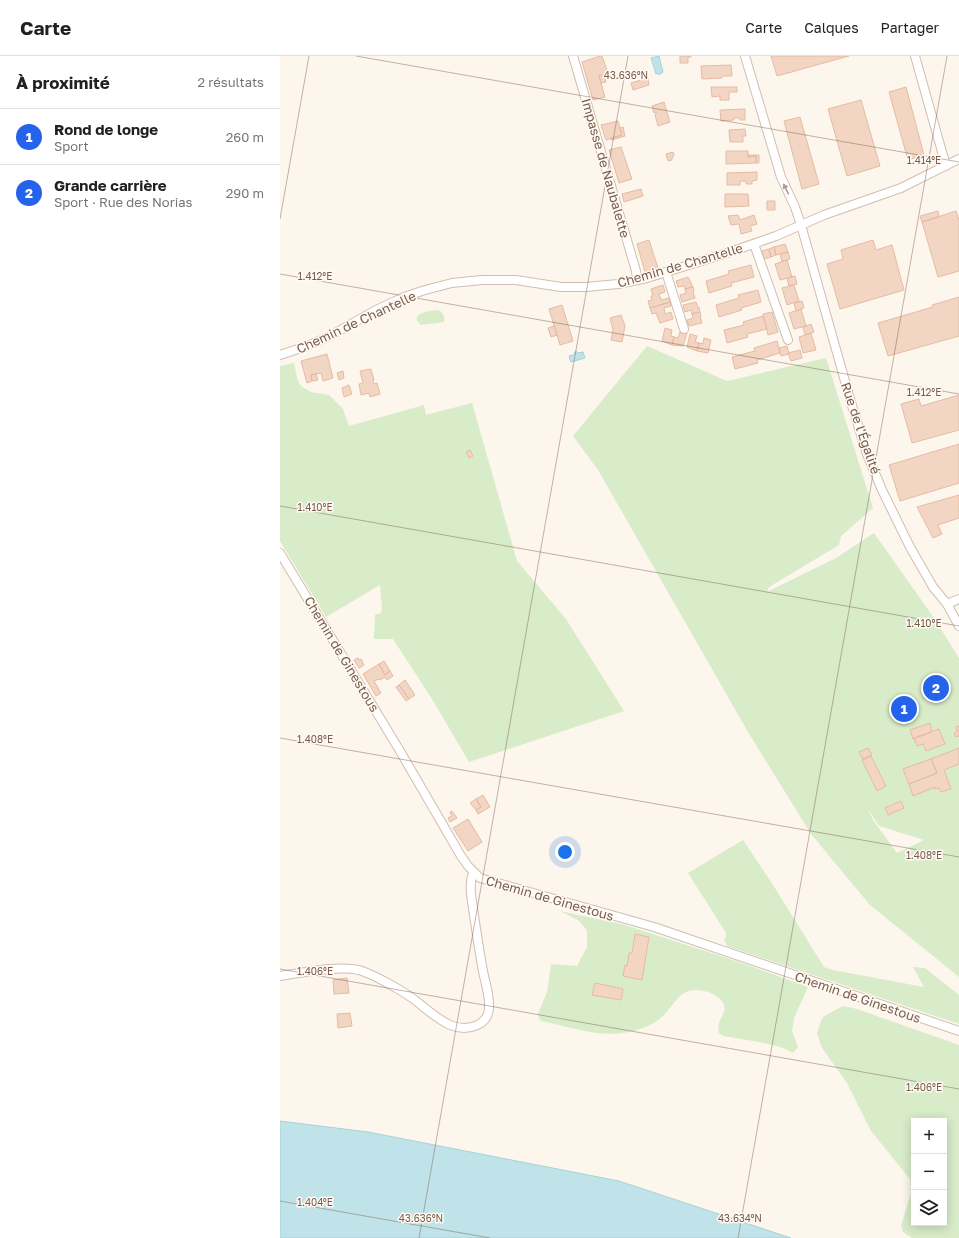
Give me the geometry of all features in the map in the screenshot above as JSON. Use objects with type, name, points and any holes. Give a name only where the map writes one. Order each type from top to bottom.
[{"type":"street","name":"Impasse de Naubalette","points":[[573,56],[636,271],[637,280]]},
{"type":"street","name":"Rue de l'Égalité","points":[[745,56],[781,177],[795,207],[801,225],[850,399],[868,454],[882,490],[910,547],[933,587],[947,604],[959,626]]},
{"type":"street","points":[[915,56],[946,166]]},
{"type":"street","name":"Chemin de Chantelle","points":[[280,355],[330,336],[376,310],[404,297],[424,290],[482,280],[516,280],[586,288],[618,284],[666,272],[754,244],[824,215],[901,188],[959,159]]},
{"type":"street","points":[[754,244],[788,340]]},
{"type":"street","points":[[666,272],[684,329]]},
{"type":"street","name":"Chemin de Ginestous","points":[[280,553],[400,751],[461,856],[473,872],[480,878],[654,927],[959,1031]]},
{"type":"street","points":[[947,604],[959,599]]},
{"type":"street","points":[[280,976],[331,969],[352,969],[360,971],[399,990],[439,1019],[450,1025],[458,1028],[478,1026],[487,1016],[489,1012],[489,1004],[473,910],[471,891],[471,878],[473,872]]},
{"type":"green space","points":[[438,310],[443,314],[444,322],[421,325],[417,321],[418,315],[421,313]]},
{"type":"green space","points":[[647,346],[727,381],[826,358],[873,508],[841,536],[839,545],[769,587],[767,592],[836,558],[874,533],[934,618],[959,658],[959,977],[870,905],[811,834],[748,732],[598,470],[573,436]],"holes":[[[868,809],[879,826],[924,840],[897,853],[873,820]]]},
{"type":"green space","points":[[294,363],[298,382],[302,387],[311,392],[329,395],[343,409],[349,426],[424,405],[426,415],[472,403],[517,561],[566,619],[624,711],[469,762],[432,699],[393,639],[374,639],[375,615],[381,613],[382,609],[380,585],[326,617],[280,541],[280,366]]},
{"type":"green space","points":[[743,840],[824,967],[924,987],[913,967],[925,968],[959,995],[959,1024],[727,946],[724,939],[726,937],[726,933],[688,873]]},
{"type":"green space","points":[[560,911],[625,925],[739,962],[808,987],[794,1018],[792,1031],[798,1047],[793,1053],[770,1044],[723,1036],[718,1032],[724,1010],[723,1003],[713,994],[697,990],[689,991],[683,994],[661,1018],[654,1023],[630,1032],[602,1034],[541,1021],[538,1014],[547,992],[551,964],[577,966],[587,947],[587,930],[578,920]]},
{"type":"green space","points":[[843,1006],[857,1009],[959,1045],[959,1238],[912,1238],[903,1232],[901,1226],[911,1192],[910,1179],[871,1131],[847,1083],[822,1048],[817,1033],[824,1016]]},
{"type":"water","points":[[659,56],[663,72],[659,75],[658,73],[656,74],[651,58]]},
{"type":"water","points":[[575,352],[583,352],[585,358],[571,362],[569,356],[574,355]]},
{"type":"water","points":[[280,1121],[368,1132],[619,1181],[791,1238],[280,1238]]},
{"type":"building","points":[[602,56],[608,73],[599,76],[605,97],[593,100],[582,62]]},
{"type":"building","points":[[680,56],[691,57],[688,57],[688,63],[680,63]]},
{"type":"building","points":[[771,56],[849,56],[777,76]]},
{"type":"building","points":[[731,65],[732,76],[702,79],[701,66]]},
{"type":"building","points":[[604,75],[606,82],[601,83],[599,76]]},
{"type":"building","points":[[648,78],[649,85],[633,90],[631,83]]},
{"type":"building","points":[[711,87],[737,87],[737,92],[729,92],[729,100],[720,100],[720,96],[712,97]]},
{"type":"building","points":[[906,87],[924,155],[908,160],[889,92]]},
{"type":"building","points":[[861,100],[880,166],[847,176],[828,109]]},
{"type":"building","points":[[664,102],[670,122],[658,126],[655,115],[656,112],[654,113],[652,106]]},
{"type":"building","points":[[745,109],[745,120],[734,118],[734,120],[721,121],[720,110]]},
{"type":"building","points":[[800,117],[819,184],[802,189],[784,121]]},
{"type":"building","points":[[618,121],[622,135],[606,140],[601,125]]},
{"type":"building","points":[[623,127],[625,136],[611,140],[611,138],[622,135],[620,128]]},
{"type":"building","points":[[745,129],[746,136],[743,136],[743,142],[730,142],[729,130]]},
{"type":"building","points":[[621,147],[632,179],[619,183],[609,150]]},
{"type":"building","points":[[726,151],[748,151],[748,157],[756,156],[756,163],[726,164]]},
{"type":"building","points":[[673,152],[674,156],[672,160],[668,161],[666,154]]},
{"type":"building","points":[[748,155],[759,155],[759,163],[756,163],[756,156],[748,157]]},
{"type":"building","points":[[757,172],[757,180],[752,181],[752,184],[746,184],[746,181],[740,181],[740,185],[727,185],[727,173]]},
{"type":"building","points":[[641,189],[643,196],[624,202],[622,194]]},
{"type":"building","points":[[725,194],[748,194],[749,206],[725,207]]},
{"type":"building","points":[[767,201],[775,201],[775,210],[767,210]]},
{"type":"building","points":[[938,211],[939,217],[922,222],[920,216]]},
{"type":"building","points":[[956,211],[959,220],[959,271],[938,277],[922,222]]},
{"type":"building","points":[[738,215],[740,220],[754,215],[757,224],[750,226],[752,231],[741,234],[739,224],[731,225],[728,216]]},
{"type":"building","points":[[649,240],[658,268],[645,272],[637,244]]},
{"type":"building","points":[[873,240],[876,250],[892,245],[904,290],[840,309],[827,264],[843,259],[841,250]]},
{"type":"building","points":[[785,244],[788,252],[776,255],[774,247]]},
{"type":"building","points":[[774,247],[776,255],[771,257],[769,249]]},
{"type":"building","points":[[769,249],[771,257],[764,259],[762,251]]},
{"type":"building","points":[[788,252],[790,259],[782,262],[780,254]]},
{"type":"building","points":[[787,260],[792,277],[780,280],[775,264]]},
{"type":"building","points":[[751,265],[754,277],[731,283],[732,286],[709,293],[706,281],[729,274],[728,271]]},
{"type":"building","points":[[795,276],[797,284],[789,286],[787,278]]},
{"type":"building","points":[[688,277],[693,287],[685,289],[684,286],[678,287],[676,281]]},
{"type":"building","points":[[663,285],[665,292],[659,294],[661,300],[669,298],[670,302],[650,308],[648,301],[652,300],[651,296],[653,296],[651,289]]},
{"type":"building","points":[[794,285],[799,301],[787,305],[782,288]]},
{"type":"building","points":[[693,287],[695,298],[682,302],[680,295],[686,293],[685,289]]},
{"type":"building","points":[[758,290],[761,302],[719,317],[716,305],[739,298],[738,295]]},
{"type":"building","points":[[959,297],[959,336],[888,356],[878,323],[933,307],[932,305]]},
{"type":"building","points":[[802,301],[804,308],[796,311],[794,303]]},
{"type":"building","points":[[670,302],[671,306],[664,308],[665,314],[671,312],[673,319],[660,323],[656,313],[652,314],[650,308]]},
{"type":"building","points":[[696,302],[700,312],[692,314],[691,310],[685,312],[683,305]]},
{"type":"building","points":[[562,305],[573,341],[560,345],[549,309]]},
{"type":"building","points":[[801,309],[806,326],[794,329],[789,313]]},
{"type":"building","points":[[700,312],[702,323],[689,326],[687,320],[693,318],[692,314]]},
{"type":"building","points":[[772,312],[778,332],[768,335],[763,314]]},
{"type":"building","points":[[621,315],[625,326],[622,342],[611,340],[613,330],[610,318]]},
{"type":"building","points":[[763,316],[767,329],[747,334],[748,337],[727,343],[724,330],[744,325],[743,322]]},
{"type":"building","points":[[811,324],[814,332],[805,335],[803,327]]},
{"type":"building","points":[[554,326],[557,335],[551,337],[548,328]]},
{"type":"building","points":[[665,328],[672,330],[671,336],[674,337],[672,345],[662,341]]},
{"type":"building","points":[[680,332],[687,333],[683,346],[672,345],[674,337],[678,338]]},
{"type":"building","points":[[811,333],[816,350],[803,353],[799,337]]},
{"type":"building","points":[[690,334],[697,336],[695,342],[699,343],[697,351],[687,347]]},
{"type":"building","points":[[704,338],[711,340],[708,353],[697,351],[699,343],[703,344]]},
{"type":"building","points":[[777,341],[780,353],[757,360],[758,363],[735,369],[732,357],[755,351],[754,348]]},
{"type":"building","points":[[787,346],[789,354],[781,356],[779,348]]},
{"type":"building","points":[[800,350],[802,358],[791,361],[788,353]]},
{"type":"building","points":[[327,354],[333,378],[323,381],[321,373],[311,375],[312,381],[307,383],[301,361]]},
{"type":"building","points":[[371,369],[374,384],[377,383],[380,394],[370,397],[369,393],[361,395],[359,384],[363,383],[360,371]]},
{"type":"building","points":[[343,371],[344,378],[339,380],[337,373]]},
{"type":"building","points":[[316,374],[318,380],[312,381],[311,375]]},
{"type":"building","points":[[349,385],[352,394],[344,397],[342,388]]},
{"type":"building","points":[[959,395],[959,430],[912,443],[901,404],[919,399],[921,406]]},
{"type":"building","points":[[959,444],[959,483],[900,501],[889,465]]},
{"type":"building","points":[[470,450],[473,456],[469,458],[466,452]]},
{"type":"building","points":[[959,495],[959,518],[938,525],[942,534],[933,538],[917,507]]},
{"type":"building","points":[[358,658],[359,660],[361,659],[364,665],[359,668],[354,660]]},
{"type":"building","points":[[384,661],[390,671],[385,675],[379,664]]},
{"type":"building","points":[[379,664],[385,675],[390,671],[393,676],[387,680],[385,677],[374,681],[381,693],[376,696],[363,674]]},
{"type":"building","points":[[405,680],[415,695],[409,699],[399,685]]},
{"type":"building","points":[[399,685],[409,699],[406,701],[396,687]]},
{"type":"building","points":[[930,723],[932,732],[913,739],[910,730]]},
{"type":"building","points":[[959,726],[959,736],[956,737],[954,733],[957,732],[956,727]]},
{"type":"building","points":[[939,729],[945,744],[926,751],[923,744],[917,746],[914,738]]},
{"type":"building","points":[[868,748],[872,755],[863,759],[859,752]]},
{"type":"building","points":[[959,748],[959,764],[944,770],[951,789],[941,792],[939,788],[935,789],[935,787],[913,796],[909,784],[937,773],[931,759]]},
{"type":"building","points":[[871,756],[886,786],[877,791],[862,760]]},
{"type":"building","points":[[931,759],[937,773],[909,784],[903,769]]},
{"type":"building","points":[[483,795],[490,807],[478,814],[476,810],[481,807],[476,799]]},
{"type":"building","points":[[476,799],[481,807],[476,810],[470,803]]},
{"type":"building","points":[[901,801],[904,808],[888,815],[885,808]]},
{"type":"building","points":[[452,811],[457,818],[450,822],[448,818],[452,816],[450,812]]},
{"type":"building","points":[[468,819],[482,842],[468,851],[453,828]]},
{"type":"building","points":[[635,934],[649,937],[642,980],[623,976],[625,965],[627,966],[629,953],[632,953]]},
{"type":"building","points":[[347,978],[349,993],[334,994],[333,980]]},
{"type":"building","points":[[595,983],[623,989],[621,1000],[592,995]]},
{"type":"building","points":[[350,1013],[352,1026],[338,1028],[337,1014]]},
{"type":"place","name":"Grande carrière","points":[[936,688]]},
{"type":"place","name":"Rond de longe","points":[[904,709]]}]
